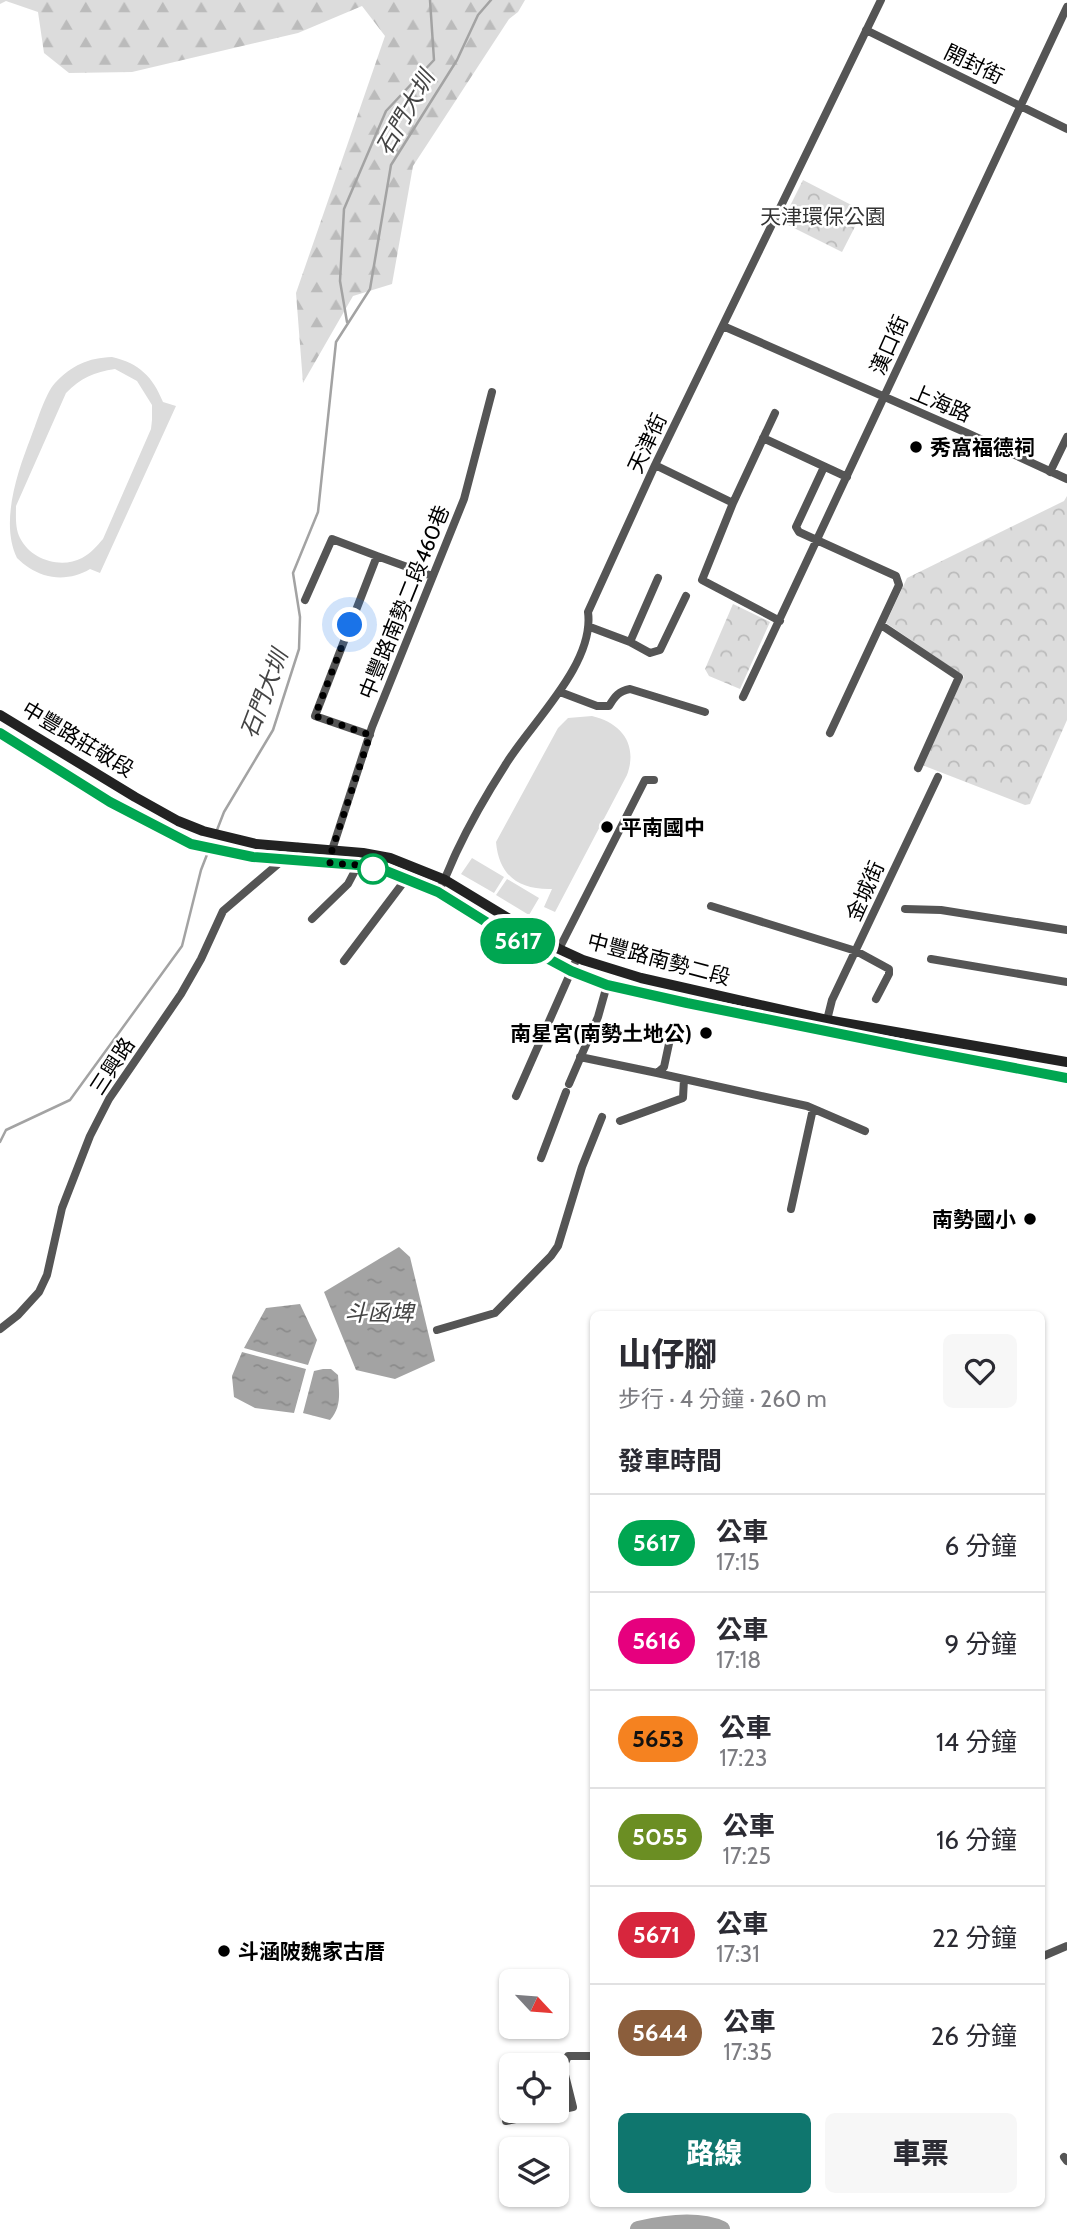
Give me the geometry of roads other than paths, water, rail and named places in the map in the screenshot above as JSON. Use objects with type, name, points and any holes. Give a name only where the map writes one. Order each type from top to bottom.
[{"type":"main road","name":"中豐路莊敬段","points":[[0,715],[135,797],[202,831]]},
{"type":"main road","name":"中豐路莊敬段","points":[[0,733],[141,819],[201,848]]},
{"type":"main road","name":"中豐路南勢二段","points":[[202,831],[256,844],[390,858],[444,880],[577,958],[641,978],[827,1020],[1067,1062]]},
{"type":"main road","name":"中豐路南勢二段","points":[[201,848],[253,857],[358,865],[386,871],[438,892],[528,948],[571,971],[607,985],[1067,1078]]},
{"type":"street","name":"天津街","points":[[438,892],[456,852],[506,763],[560,692],[585,642],[590,627],[588,612],[655,466],[881,0]]},
{"type":"street","name":"漢口街","points":[[743,697],[1067,7]]},
{"type":"street","name":"開封街","points":[[866,30],[1067,129]]},
{"type":"street","name":"上海路","points":[[723,326],[1067,479]]},
{"type":"street","name":"中豐路南勢二段460巷","points":[[330,863],[370,735],[464,499],[492,392]]},
{"type":"street","points":[[775,413],[733,503],[702,580],[780,621]]},
{"type":"street","points":[[1050,472],[1067,436]]},
{"type":"street","points":[[763,438],[847,477]]},
{"type":"street","points":[[655,466],[733,503]]},
{"type":"street","points":[[824,467],[796,527],[799,532],[896,576],[899,585],[830,733]]},
{"type":"street","points":[[305,600],[332,539],[432,576]]},
{"type":"street","points":[[370,735],[315,716],[377,556]]},
{"type":"street","points":[[630,642],[658,578]]},
{"type":"street","points":[[590,627],[630,642],[650,653],[660,650],[686,596]]},
{"type":"street","points":[[881,625],[959,677],[918,768]]},
{"type":"street","points":[[560,692],[597,706],[609,706],[616,695],[631,689],[705,712]]},
{"type":"street","name":"金城街","points":[[827,1020],[832,1000],[938,778]]},
{"type":"street","points":[[559,949],[645,780],[654,780]]},
{"type":"street","name":"三興路","points":[[0,1329],[34,1299],[47,1275],[62,1208],[90,1136],[109,1100],[181,994],[223,911],[298,847]]},
{"type":"street","points":[[312,919],[348,884],[358,865]]},
{"type":"street","points":[[344,961],[406,878]]},
{"type":"street","points":[[711,906],[856,951],[889,969],[876,999]]},
{"type":"street","points":[[905,908],[1067,930]]},
{"type":"street","points":[[516,1096],[577,958]]},
{"type":"street","points":[[931,959],[1067,982]]},
{"type":"street","points":[[541,1158],[598,1017],[607,985]]},
{"type":"street","points":[[657,1073],[664,1067],[670,1039]]},
{"type":"street","points":[[580,1057],[807,1106],[865,1131]]},
{"type":"street","points":[[620,1121],[683,1098],[684,1079]]},
{"type":"street","points":[[790,1209],[813,1109]]},
{"type":"street","points":[[437,1330],[495,1313],[551,1256],[558,1246],[582,1167],[602,1117]]},
{"type":"street","points":[[1045,1955],[1067,1946]]},
{"type":"street","points":[[569,2056],[590,2056]]},
{"type":"street","points":[[569,2091],[573,2107],[569,2108]]},
{"type":"water","name":"斗函埤","points":[[399,1247],[410,1257],[435,1361],[395,1379],[356,1370],[324,1292]]},
{"type":"water","points":[[300,1304],[317,1340],[308,1365],[244,1348],[266,1308]]},
{"type":"water","name":"斗函埤","points":[[242,1352],[306,1369],[294,1413],[255,1408],[234,1397],[232,1376]]},
{"type":"water","name":"斗函埤","points":[[331,1369],[338,1375],[338,1405],[330,1420],[303,1413],[314,1371]]},
{"type":"waterway","points":[[347,322],[340,281],[344,209],[386,111],[434,60],[430,0]]},
{"type":"waterway","name":"石門大圳","points":[[217,830],[224,812],[273,730],[299,649],[300,617],[293,573],[318,512],[336,342],[370,289],[391,165],[457,60],[478,15],[491,0]]},
{"type":"waterway","name":"石門大圳","points":[[0,1142],[6,1130],[70,1100],[182,946],[208,852]]},
{"type":"waterway","points":[[638,2229],[670,2223],[702,2224],[722,2229]]},
{"type":"place","name":"秀窩福德祠","points":[[916,447]]},
{"type":"place","name":"平南國中","points":[[607,827]]},
{"type":"place","name":"南星宮(南勢土地公)","points":[[706,1033]]},
{"type":"place","name":"南勢國小","points":[[1030,1219]]},
{"type":"place","name":"斗涵陂魏家古厝","points":[[224,1951]]},
{"type":"park label","name":"天津環保公園","points":[[823,216]]}]
